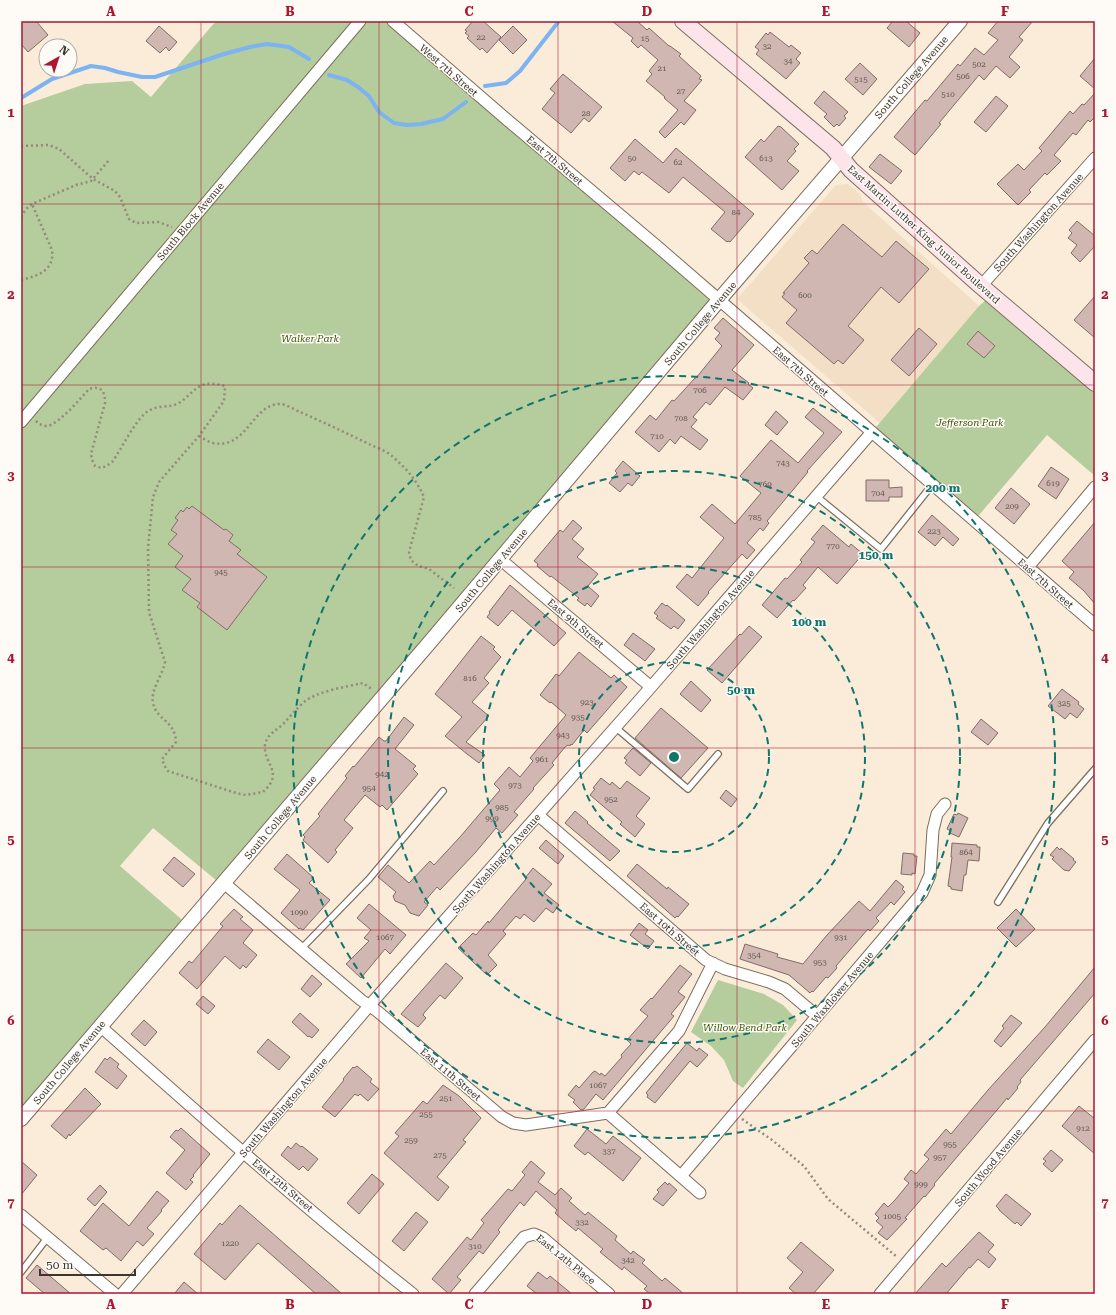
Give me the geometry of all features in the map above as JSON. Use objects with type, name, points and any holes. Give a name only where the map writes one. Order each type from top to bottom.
[{"type":"main road","name":"East Martin Luther King Junior Boulevard","points":[[683,21],[833,148],[851,170],[981,286],[1095,383]]},
{"type":"street","name":"South Block Avenue","points":[[24,418],[360,21]]},
{"type":"street","name":"West 7th Street","points":[[393,21],[505,118]]},
{"type":"street","name":"South College Avenue","points":[[21,1119],[383,697],[719,300],[960,21]]},
{"type":"street","name":"East 7th Street","points":[[505,118],[719,300],[871,433],[1095,625]]},
{"type":"street","name":"South Washington Avenue","points":[[981,286],[1095,158]]},
{"type":"street","name":"South Washington Avenue","points":[[122,1294],[370,1006],[651,687],[871,433]]},
{"type":"street","points":[[1028,568],[1095,487]]},
{"type":"street","name":"East 9th Street","points":[[500,559],[651,687]]},
{"type":"street","name":"South Waxflower Avenue","points":[[681,1176],[922,893],[930,875],[933,830],[937,814],[945,804]]},
{"type":"street","name":"East 10th Street","points":[[538,815],[706,960],[726,969],[769,982],[784,989],[817,1016]]},
{"type":"street","name":"East 11th Street","points":[[224,883],[301,950],[361,1000],[377,1011],[502,1117],[513,1123],[526,1125],[608,1113]]},
{"type":"street","points":[[700,1192],[608,1113],[678,1031],[714,963]]},
{"type":"street","name":"East 12th Street","points":[[100,1026],[243,1152],[413,1294]]},
{"type":"street","name":"South Wood Avenue","points":[[880,1294],[1095,1040]]},
{"type":"street","points":[[21,1214],[115,1294]]},
{"type":"street","name":"East 12th Place","points":[[475,1294],[524,1237],[534,1234],[543,1238],[609,1294]]},
{"type":"lane","points":[[816,496],[881,550],[932,485]]},
{"type":"lane","points":[[616,727],[688,789],[718,754]]},
{"type":"lane","points":[[998,902],[1048,823],[1095,768]]},
{"type":"lane","points":[[301,950],[369,879],[443,791]]},
{"type":"lane","points":[[21,1272],[48,1237]]},
{"type":"path","points":[[21,146],[49,145],[59,149],[93,179],[114,191],[120,198],[130,219],[136,223],[158,222],[172,227]]},
{"type":"path","points":[[21,217],[26,209],[32,204],[93,179],[110,159]]},
{"type":"path","points":[[21,280],[40,274],[52,262],[53,256],[52,250],[32,204]]},
{"type":"path","points":[[24,418],[47,426],[53,424],[89,389],[96,387],[101,389],[105,396],[105,403],[91,454],[95,466],[101,468],[106,467],[112,462],[138,422],[148,410],[181,402],[195,389],[204,384],[212,383],[225,386],[224,401],[199,436],[159,482],[153,497],[148,548],[149,612],[165,662],[164,670],[153,693],[153,703],[157,712],[172,727],[176,734],[176,742],[162,759],[168,771],[236,793],[246,795],[263,792],[271,784],[274,775],[265,746],[267,738],[306,701],[314,696],[332,690],[362,683],[383,697]]},
{"type":"path","points":[[199,436],[212,443],[225,444],[234,441],[242,435],[262,412],[271,406],[282,404],[332,426],[392,456],[410,473],[424,497],[411,542],[409,552],[411,560],[418,566],[429,569],[454,588]]},
{"type":"path","points":[[734,1114],[772,1140],[804,1166],[828,1199],[906,1264]]},
{"type":"shaded area","points":[[848,184],[860,194],[863,202],[979,306],[880,423],[737,299],[836,185]]},
{"type":"green space","name":"Walker Park","points":[[216,21],[393,21],[719,300],[222,885],[153,828],[120,866],[188,925],[21,1119],[21,106],[85,84],[132,81],[151,97]]},
{"type":"green space","name":"Jefferson Park","points":[[992,295],[1095,383],[1095,476],[1047,435],[974,521],[871,433],[979,306]]},
{"type":"green space","name":"Willow Bend Park","points":[[718,980],[764,994],[783,1005],[797,1020],[743,1088],[733,1081],[724,1060],[711,1046],[691,1032]]},
{"type":"building","points":[[21,21],[36,21],[48,35],[44,38],[38,38],[38,44],[28,52],[21,44]]},
{"type":"building","points":[[473,21],[483,21],[501,37],[487,53],[482,48],[480,50],[467,38],[469,36],[465,33],[467,31],[465,30]]},
{"type":"building","points":[[612,21],[637,21],[647,30],[649,28],[669,46],[681,54],[679,56],[701,76],[699,79],[702,80],[684,101],[696,110],[684,125],[681,122],[665,138],[659,132],[678,110],[646,81],[652,74],[649,71],[658,60],[641,45],[638,48],[631,41],[633,38]]},
{"type":"building","points":[[893,21],[906,21],[920,33],[909,47],[887,28]]},
{"type":"building","points":[[998,21],[1033,21],[1019,37],[1023,40],[1009,57],[1020,67],[1010,78],[996,66],[984,80],[979,75],[939,123],[941,124],[915,155],[894,137],[925,100],[927,101],[958,64],[960,66],[975,48],[984,55],[998,40],[988,33]]},
{"type":"building","points":[[159,26],[177,42],[169,51],[166,47],[160,53],[146,41]]},
{"type":"building","points":[[513,26],[527,40],[513,54],[499,40]]},
{"type":"building","points":[[770,32],[789,47],[791,45],[801,53],[796,59],[800,63],[786,79],[756,54],[759,50],[755,47],[766,33],[768,35]]},
{"type":"building","points":[[1095,58],[1095,89],[1080,76]]},
{"type":"building","points":[[860,63],[877,79],[863,95],[845,79]]},
{"type":"building","points":[[563,74],[602,107],[589,122],[584,118],[571,133],[542,109],[555,93],[550,89]]},
{"type":"building","points":[[824,91],[848,112],[844,116],[846,118],[839,126],[837,124],[834,127],[824,117],[827,114],[814,103]]},
{"type":"building","points":[[1095,93],[1095,117],[1090,122],[1088,120],[1076,135],[1073,133],[1054,155],[1061,161],[1047,175],[1045,173],[1029,190],[1031,192],[1018,205],[997,184],[1018,164],[1024,170],[1042,151],[1039,148],[1070,111],[1073,114]]},
{"type":"building","points":[[996,96],[1008,106],[986,132],[974,122]]},
{"type":"building","points":[[778,126],[799,144],[794,149],[796,151],[787,161],[799,171],[782,190],[745,157],[761,139],[764,142]]},
{"type":"building","points":[[635,139],[663,163],[676,148],[754,214],[730,242],[727,242],[711,229],[725,212],[683,177],[669,193],[642,172],[639,175],[634,171],[625,181],[610,168]]},
{"type":"building","points":[[880,154],[902,171],[891,184],[869,167]]},
{"type":"building","points":[[1077,221],[1095,236],[1095,246],[1080,262],[1071,253],[1077,245],[1068,238],[1072,233],[1069,230]]},
{"type":"building","points":[[843,224],[882,257],[896,241],[929,269],[899,303],[881,287],[848,326],[864,340],[843,364],[838,360],[834,364],[786,323],[797,310],[782,297],[785,293],[783,293],[809,263],[804,258],[812,250],[817,254]]},
{"type":"building","points":[[1095,296],[1095,338],[1074,320]]},
{"type":"building","points":[[723,318],[754,345],[732,370],[753,388],[743,400],[725,387],[710,405],[706,402],[693,417],[697,420],[691,427],[708,440],[700,450],[681,436],[675,444],[670,439],[659,452],[635,432],[650,415],[656,420],[672,400],[674,401],[696,378],[722,346],[715,339],[720,333],[714,328]]},
{"type":"building","points":[[919,328],[937,344],[909,376],[891,360]]},
{"type":"building","points":[[978,331],[995,346],[984,358],[967,344]]},
{"type":"building","points":[[813,408],[842,432],[807,471],[808,472],[767,521],[769,523],[763,531],[760,528],[747,543],[755,550],[747,559],[742,554],[708,592],[709,593],[698,606],[676,587],[687,574],[692,578],[724,538],[700,517],[712,504],[735,524],[761,493],[740,476],[771,440],[798,463],[824,433],[805,417]]},
{"type":"building","points":[[776,411],[788,422],[777,435],[765,425]]},
{"type":"building","points":[[623,461],[640,476],[632,486],[628,483],[620,492],[609,483],[617,473],[615,471]]},
{"type":"building","points":[[1051,467],[1069,479],[1056,499],[1038,486]]},
{"type":"building","points":[[866,480],[889,480],[889,488],[902,487],[902,497],[889,497],[889,501],[866,501]]},
{"type":"building","points":[[1011,488],[1030,504],[1014,524],[995,508]]},
{"type":"building","points":[[192,506],[233,535],[229,541],[241,550],[237,554],[267,577],[227,630],[197,607],[200,603],[182,590],[191,579],[175,567],[183,556],[168,544],[177,534],[171,530],[178,520],[175,518],[181,510],[183,512],[187,507],[189,509]]},
{"type":"building","points":[[932,515],[959,539],[953,546],[943,537],[935,546],[918,532]]},
{"type":"building","points":[[573,520],[582,528],[572,539],[584,549],[577,557],[598,574],[588,586],[599,596],[591,607],[587,603],[585,606],[577,600],[579,598],[551,576],[550,577],[537,566],[538,564],[534,561],[560,530],[563,532]]},
{"type":"building","points":[[1095,522],[1095,604],[1084,591],[1069,578],[1074,572],[1062,561]]},
{"type":"building","points":[[823,525],[849,547],[851,544],[863,554],[837,584],[818,567],[803,585],[806,588],[777,618],[762,605],[785,578],[787,579],[802,562],[800,560],[815,542],[811,539]]},
{"type":"building","points":[[510,585],[566,633],[554,646],[512,610],[498,626],[487,617],[490,613],[489,612]]},
{"type":"building","points":[[662,603],[666,606],[667,605],[685,620],[678,629],[674,626],[671,629],[656,618],[658,616],[654,613]]},
{"type":"building","points":[[749,626],[762,637],[722,683],[707,670]]},
{"type":"building","points":[[633,633],[655,649],[645,661],[624,645]]},
{"type":"building","points":[[481,636],[495,647],[493,649],[501,657],[484,678],[489,683],[472,702],[489,716],[466,742],[485,755],[479,763],[445,736],[462,717],[435,694]]},
{"type":"building","points":[[579,652],[611,678],[614,675],[627,687],[587,733],[584,730],[572,745],[571,744],[570,746],[568,745],[565,747],[552,763],[554,765],[514,812],[518,815],[502,833],[496,828],[440,890],[437,887],[424,902],[428,905],[419,916],[410,913],[405,905],[395,901],[393,896],[396,892],[378,877],[388,865],[409,883],[430,861],[434,865],[460,837],[500,790],[494,784],[509,767],[520,777],[533,761],[530,758],[566,715],[540,695],[556,674],[559,676]]},
{"type":"building","points":[[691,681],[711,700],[701,712],[680,694]]},
{"type":"building","points":[[1062,689],[1079,702],[1078,704],[1084,709],[1077,718],[1070,713],[1065,719],[1048,706]]},
{"type":"building","points":[[661,708],[708,748],[681,778],[635,738]]},
{"type":"building","points":[[404,717],[414,725],[395,749],[416,766],[413,769],[418,774],[387,810],[382,805],[380,807],[365,795],[344,820],[353,828],[335,850],[337,852],[328,863],[303,840],[305,837],[303,835],[320,816],[318,814],[347,778],[345,776],[353,766],[354,767],[379,737],[386,741]]},
{"type":"building","points":[[981,719],[998,733],[988,745],[971,732]]},
{"type":"building","points":[[633,748],[651,763],[640,776],[625,763],[627,760],[624,758]]},
{"type":"building","points":[[601,778],[610,785],[612,782],[620,789],[627,781],[650,798],[636,816],[645,824],[635,837],[620,824],[622,822],[590,795],[595,789],[593,788]]},
{"type":"building","points":[[726,790],[737,799],[731,807],[720,798]]},
{"type":"building","points":[[575,811],[620,851],[610,861],[565,823]]},
{"type":"building","points":[[958,813],[968,818],[959,837],[950,833],[951,831],[947,829],[954,814],[957,815]]},
{"type":"building","points":[[546,840],[564,856],[558,864],[539,848]]},
{"type":"building","points":[[952,843],[977,845],[977,847],[980,847],[979,861],[968,860],[962,891],[951,889],[951,887],[948,886],[952,857]]},
{"type":"building","points":[[1057,847],[1060,850],[1061,848],[1076,862],[1069,871],[1064,870],[1052,859],[1054,857],[1050,855]]},
{"type":"building","points":[[903,853],[914,854],[914,856],[917,856],[915,874],[901,874]]},
{"type":"building","points":[[287,854],[314,878],[309,883],[330,900],[303,930],[300,928],[299,929],[281,913],[300,890],[274,869]]},
{"type":"building","points":[[174,857],[195,874],[183,887],[163,870]]},
{"type":"building","points":[[637,864],[667,889],[668,887],[689,904],[678,917],[677,916],[675,918],[627,876]]},
{"type":"building","points":[[533,868],[552,884],[544,893],[559,905],[553,913],[546,908],[534,922],[524,914],[520,919],[516,916],[503,931],[506,934],[488,955],[497,965],[487,975],[458,948],[473,933],[476,935],[488,921],[489,923],[526,879],[525,878]]},
{"type":"building","points":[[896,880],[904,887],[902,889],[905,892],[894,905],[891,902],[876,918],[879,921],[870,931],[868,929],[836,966],[837,968],[828,978],[826,977],[813,992],[812,991],[810,993],[789,975],[740,959],[745,944],[778,954],[777,957],[803,964],[827,935],[859,901],[870,911]]},
{"type":"building","points":[[369,904],[406,935],[390,954],[385,949],[361,978],[346,964],[369,941],[364,938],[371,930],[357,918]]},
{"type":"building","points":[[234,909],[243,917],[240,919],[253,930],[243,943],[257,955],[246,968],[243,965],[240,969],[225,956],[197,989],[179,973],[189,961],[192,963],[223,926],[220,924]]},
{"type":"building","points":[[1016,909],[1035,929],[1016,947],[997,928]]},
{"type":"building","points":[[639,923],[648,930],[645,934],[654,941],[648,949],[630,935]]},
{"type":"building","points":[[446,963],[463,978],[445,999],[440,995],[424,1013],[423,1015],[426,1018],[418,1027],[401,1014]]},
{"type":"building","points":[[680,965],[692,974],[678,992],[685,997],[671,1014],[674,1016],[603,1100],[596,1094],[584,1109],[581,1110],[573,1102],[575,1100],[568,1095],[576,1085],[579,1088],[593,1072],[595,1071],[600,1075],[601,1073],[605,1076],[622,1057],[621,1055],[631,1044],[627,1040],[648,1016],[640,1010],[651,998],[652,999]]},
{"type":"building","points":[[1095,967],[1095,993],[1020,1080],[1021,1082],[1017,1087],[1018,1088],[1008,1100],[1007,1098],[934,1184],[935,1185],[925,1197],[924,1196],[905,1218],[907,1219],[887,1240],[878,1233],[883,1227],[876,1221],[879,1218],[875,1214],[884,1203],[888,1207],[895,1200],[909,1183],[904,1179],[911,1170],[916,1174],[929,1159],[924,1155],[946,1129],[951,1134],[988,1090],[1045,1027]]},
{"type":"building","points":[[312,975],[322,984],[310,997],[301,989]]},
{"type":"building","points":[[203,996],[215,1006],[208,1014],[196,1004]]},
{"type":"building","points":[[300,1013],[319,1030],[312,1038],[309,1036],[308,1037],[292,1022]]},
{"type":"building","points":[[1011,1015],[1022,1023],[1001,1047],[994,1041],[1004,1028],[1002,1026]]},
{"type":"building","points":[[144,1020],[157,1032],[145,1046],[131,1034]]},
{"type":"building","points":[[268,1039],[290,1057],[279,1070],[257,1052]]},
{"type":"building","points":[[687,1043],[697,1051],[699,1048],[708,1055],[697,1067],[690,1061],[655,1103],[647,1097],[648,1095],[646,1093]]},
{"type":"building","points":[[110,1057],[119,1064],[117,1067],[127,1076],[117,1089],[95,1072],[105,1058],[107,1060]]},
{"type":"building","points":[[357,1066],[372,1079],[370,1082],[379,1089],[368,1101],[360,1094],[358,1096],[355,1094],[335,1117],[322,1107],[353,1067],[354,1068]]},
{"type":"building","points":[[443,1085],[459,1096],[481,1118],[463,1140],[466,1142],[437,1177],[449,1187],[438,1201],[384,1153],[399,1136],[395,1133],[423,1101],[427,1104]]},
{"type":"building","points":[[85,1088],[101,1104],[70,1136],[69,1134],[66,1139],[51,1126]]},
{"type":"building","points":[[1079,1106],[1095,1119],[1095,1154],[1062,1126]]},
{"type":"building","points":[[181,1128],[210,1154],[193,1175],[194,1176],[190,1180],[193,1182],[186,1190],[166,1173],[185,1150],[170,1137],[176,1130],[178,1131]]},
{"type":"building","points":[[587,1129],[606,1144],[613,1136],[641,1158],[623,1181],[588,1152],[585,1155],[574,1146]]},
{"type":"building","points":[[296,1143],[318,1159],[308,1171],[303,1166],[299,1170],[281,1155],[288,1146],[291,1149]]},
{"type":"building","points":[[1051,1150],[1063,1160],[1052,1172],[1043,1164],[1046,1161],[1043,1159]]},
{"type":"building","points":[[21,1161],[37,1175],[21,1195]]},
{"type":"building","points":[[531,1161],[545,1173],[538,1182],[555,1195],[561,1188],[572,1198],[569,1201],[585,1215],[588,1212],[617,1236],[615,1240],[631,1254],[633,1251],[645,1260],[642,1263],[662,1281],[665,1278],[684,1294],[650,1294],[644,1289],[647,1286],[624,1267],[622,1270],[600,1252],[603,1249],[578,1228],[576,1231],[565,1222],[555,1213],[557,1210],[536,1191],[524,1206],[520,1202],[498,1230],[500,1232],[483,1254],[479,1251],[457,1277],[461,1280],[449,1294],[432,1279],[467,1237],[471,1240],[484,1223],[481,1220],[508,1189],[512,1191],[525,1175],[522,1172]]},
{"type":"building","points":[[372,1174],[384,1184],[359,1214],[347,1203]]},
{"type":"building","points":[[665,1182],[668,1185],[669,1183],[677,1190],[663,1206],[653,1199],[659,1192],[657,1190]]},
{"type":"building","points":[[100,1185],[107,1192],[95,1206],[87,1199]]},
{"type":"building","points":[[157,1191],[169,1201],[147,1228],[154,1234],[143,1246],[137,1241],[121,1261],[106,1248],[103,1250],[80,1231],[103,1203],[129,1226]]},
{"type":"building","points":[[1006,1194],[1031,1214],[1021,1226],[1017,1222],[1015,1224],[996,1206]]},
{"type":"building","points":[[240,1205],[342,1294],[316,1294],[258,1243],[225,1280],[194,1254],[220,1223],[222,1225]]},
{"type":"building","points":[[416,1212],[428,1222],[404,1251],[392,1241]]},
{"type":"building","points":[[979,1232],[994,1245],[988,1252],[996,1259],[989,1268],[978,1259],[970,1268],[969,1267],[946,1294],[915,1294],[942,1263],[946,1267]]},
{"type":"building","points":[[801,1242],[834,1270],[813,1294],[796,1294],[789,1288],[803,1272],[787,1258]]},
{"type":"building","points":[[37,1265],[71,1294],[45,1294],[26,1278]]},
{"type":"building","points":[[538,1272],[547,1279],[550,1276],[572,1294],[537,1294],[527,1286]]},
{"type":"building","points":[[184,1282],[198,1294],[174,1294]]},
{"type":"waterway","points":[[485,86],[506,83],[520,71],[559,21]]},
{"type":"waterway","points":[[21,98],[52,79],[91,66],[142,77],[155,77],[224,54],[267,44],[289,47],[309,59]]},
{"type":"waterway","points":[[329,75],[347,80],[358,87],[369,96],[379,112],[394,123],[407,125],[421,124],[443,119],[466,102]]}]
